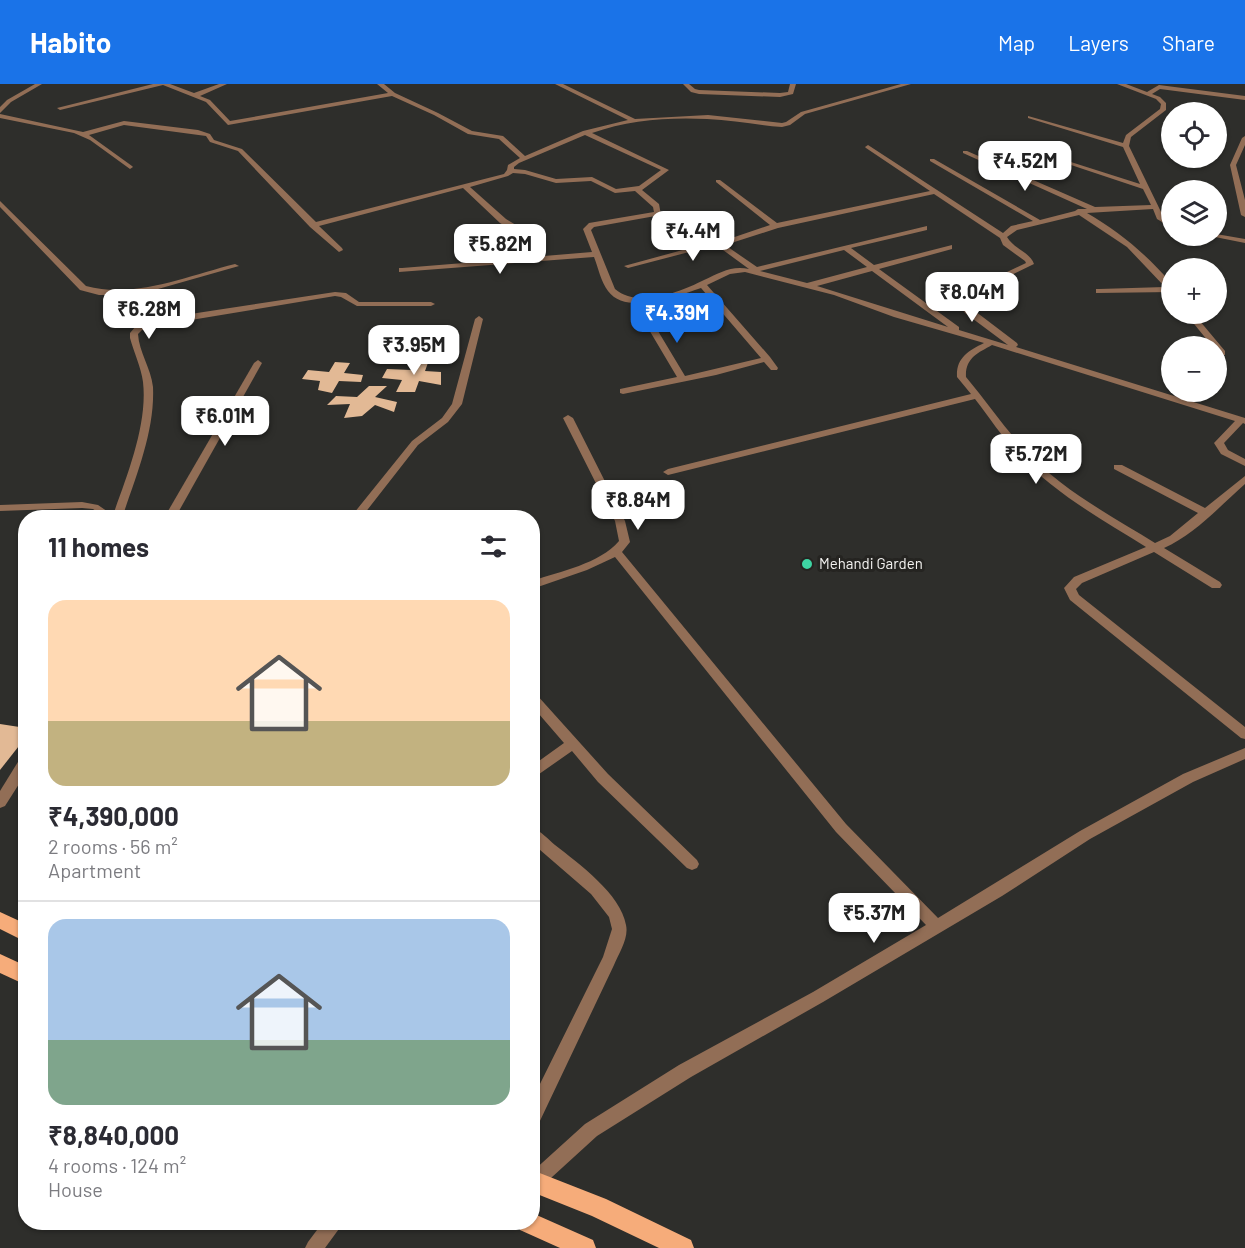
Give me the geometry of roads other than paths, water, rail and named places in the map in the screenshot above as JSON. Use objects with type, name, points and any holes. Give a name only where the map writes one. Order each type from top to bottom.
[{"type":"main road","points":[[0,920],[18,930]]},
{"type":"main road","points":[[0,963],[18,972]]},
{"type":"main road","points":[[540,1185],[598,1207],[683,1248]]},
{"type":"main road","points":[[540,1227],[585,1248]]},
{"type":"street","points":[[0,111],[9,101],[39,84]]},
{"type":"street","points":[[60,108],[163,84],[208,100],[228,123],[393,94]]},
{"type":"street","points":[[196,95],[224,84]]},
{"type":"street","points":[[380,84],[393,94],[470,133],[501,137],[525,159]]},
{"type":"street","points":[[558,84],[635,121]]},
{"type":"street","points":[[686,84],[699,92],[787,95],[793,90],[793,84]]},
{"type":"street","points":[[729,84],[729,93]]},
{"type":"street","points":[[511,171],[510,166],[585,132],[635,121],[697,117],[782,125],[788,124],[803,113],[908,84]]},
{"type":"street","points":[[1120,84],[1158,98],[1165,106],[1128,136],[1126,146],[1161,218]]},
{"type":"street","points":[[1147,94],[1159,87],[1245,98]]},
{"type":"street","points":[[0,116],[84,134],[130,167]]},
{"type":"street","points":[[1030,117],[1126,146]]},
{"type":"street","points":[[84,134],[123,123],[203,133],[212,141],[240,150],[339,250]]},
{"type":"street","points":[[314,225],[465,186],[511,171],[525,172],[556,181],[592,179],[615,191],[640,188],[664,172],[664,168],[585,132]]},
{"type":"street","points":[[1245,138],[1233,165],[1245,215]]},
{"type":"street","points":[[868,147],[1004,237],[1006,243],[1029,260],[1030,264],[968,294],[963,305],[1022,351]]},
{"type":"street","points":[[965,152],[1095,209]]},
{"type":"street","points":[[1050,157],[1144,187]]},
{"type":"street","points":[[932,160],[1039,222]]},
{"type":"street","points":[[1233,165],[1245,169]]},
{"type":"street","points":[[717,181],[776,226]]},
{"type":"street","points":[[465,186],[503,221],[528,236],[528,260]]},
{"type":"street","points":[[640,188],[638,192],[656,206],[658,213],[589,227],[587,230],[611,290],[616,297],[633,302],[653,299],[702,284],[729,271],[753,271],[924,228]]},
{"type":"street","points":[[628,266],[706,245],[719,245],[776,226],[936,192]]},
{"type":"street","points":[[0,203],[83,288],[94,293],[119,294],[235,266]]},
{"type":"street","points":[[1004,237],[1009,231],[1078,212],[1095,209],[1154,207]]},
{"type":"street","points":[[1078,212],[1120,236],[1140,253],[1161,278]]},
{"type":"street","points":[[1227,238],[1245,241]]},
{"type":"street","points":[[719,245],[753,271],[809,285],[897,315],[1022,351],[1243,420],[1219,443],[1224,452],[1245,463]]},
{"type":"street","points":[[809,285],[949,247]]},
{"type":"street","points":[[846,248],[962,334]]},
{"type":"street","points":[[402,270],[597,254]]},
{"type":"street","points":[[702,284],[774,368]]},
{"type":"street","points":[[1099,291],[1161,290]]},
{"type":"street","points":[[118,510],[142,434],[148,400],[146,374],[134,338],[134,333],[139,328],[197,315],[335,294],[343,294],[357,304],[431,304]]},
{"type":"street","points":[[361,510],[415,443],[452,414],[457,404],[479,319]]},
{"type":"street","points":[[649,323],[683,379]]},
{"type":"street","points":[[1199,324],[1208,336]]},
{"type":"street","points":[[992,342],[970,354],[961,364],[962,377],[1021,452],[1050,479],[1083,503],[1216,585]]},
{"type":"street","points":[[623,391],[767,359]]},
{"type":"street","points":[[174,510],[258,363]]},
{"type":"street","points":[[668,472],[976,396]]},
{"type":"street","points":[[540,582],[616,551],[625,542],[625,536],[568,418]]},
{"type":"street","points":[[1118,467],[1207,513]]},
{"type":"street","points":[[1245,479],[1174,539],[1078,580],[1071,584],[1070,593],[1245,734]]},
{"type":"street","points":[[616,551],[841,828],[936,926]]},
{"type":"street","points":[[540,706],[603,778],[692,864]]},
{"type":"street","points":[[540,768],[573,743]]},
{"type":"street","points":[[540,1176],[601,1125],[685,1071],[818,997],[1085,835],[1188,778],[1245,753]]},
{"type":"street","points":[[3,798],[18,774]]},
{"type":"street","points":[[3,798],[18,787]]},
{"type":"street","points":[[540,841],[600,893],[614,910],[620,924],[609,960],[540,1102]]},
{"type":"street","points":[[314,1248],[329,1230]]},
{"type":"lane","points":[[0,508],[82,504],[100,510]]},
{"type":"place","name":"Mehandi Garden","points":[[807,564]]}]
